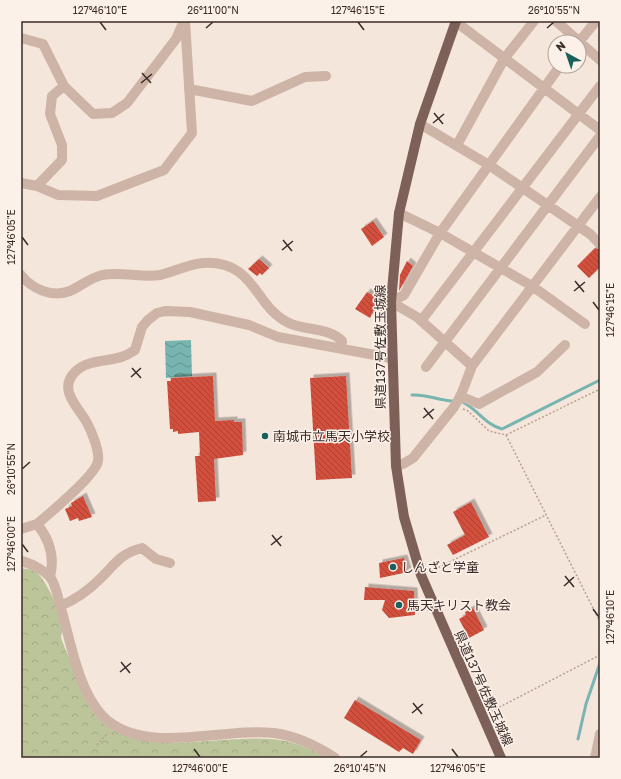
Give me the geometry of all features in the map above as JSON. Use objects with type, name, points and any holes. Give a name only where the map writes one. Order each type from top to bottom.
[{"type":"main road","name":"県道137号佐敷玉城線","points":[[456,21],[420,124],[399,212],[391,302],[391,358],[396,466],[404,517],[421,575],[501,758]]},
{"type":"street","points":[[21,38],[43,44],[64,86],[93,114],[112,113],[127,103],[176,39],[185,21]]},
{"type":"street","points":[[21,183],[37,186],[58,195],[97,196],[164,170],[192,133],[185,21]]},
{"type":"street","points":[[456,21],[504,59],[544,86],[578,115],[600,130]]},
{"type":"street","points":[[457,145],[504,59],[534,21]]},
{"type":"street","points":[[556,21],[570,34]]},
{"type":"street","points":[[585,34],[596,21]]},
{"type":"street","points":[[587,49],[600,60]]},
{"type":"street","points":[[472,366],[421,321],[391,302],[404,295],[440,233],[554,74]]},
{"type":"street","points":[[189,89],[252,101],[305,77],[326,76]]},
{"type":"street","points":[[37,186],[62,160],[62,145],[50,114],[52,96],[64,86]]},
{"type":"street","points":[[421,321],[600,86]]},
{"type":"street","points":[[420,124],[489,165],[576,226],[590,234],[600,244]]},
{"type":"street","points":[[426,366],[446,343],[546,205],[600,136]]},
{"type":"street","points":[[396,466],[413,458],[454,407],[472,366],[576,226],[600,197]]},
{"type":"street","points":[[399,212],[440,233],[500,269],[532,286],[585,324]]},
{"type":"street","points":[[21,275],[33,287],[45,292],[59,293],[69,291],[102,275],[159,275],[202,264],[215,264],[233,269],[244,276],[278,316],[300,328],[330,333],[342,341],[341,349]]},
{"type":"street","points":[[21,529],[37,524],[95,469],[98,460],[91,432],[83,416],[69,396],[68,385],[74,372],[84,366],[124,356],[135,350],[142,327],[157,313],[165,311],[190,312],[249,325],[278,337],[391,358]]},
{"type":"street","points":[[460,396],[479,404],[538,372],[565,345]]},
{"type":"street","points":[[37,524],[45,534],[52,556],[53,565],[50,577],[81,678],[88,693],[99,710],[115,726],[142,736],[160,738],[229,733],[275,734],[308,744],[335,758]]},
{"type":"street","points":[[60,606],[90,588],[115,561],[136,550],[142,548],[156,559],[170,563]]},
{"type":"street","points":[[21,561],[34,566],[50,577]]},
{"type":"street","points":[[594,758],[600,734]]},
{"type":"path","points":[[454,407],[468,411],[489,431],[506,435],[600,390]]},
{"type":"path","points":[[506,435],[600,622]]},
{"type":"path","points":[[421,575],[546,515]]},
{"type":"path","points":[[483,716],[600,655]]},
{"type":"path","points":[[97,745],[115,726]]},
{"type":"green space","points":[[21,568],[36,572],[44,582],[53,598],[62,622],[63,628],[61,637],[63,644],[81,682],[105,723],[123,734],[143,740],[191,742],[264,739],[285,741],[312,750],[327,758],[21,758]]},
{"type":"water","points":[[191,340],[192,376],[166,378],[165,341]]},
{"type":"building","points":[[373,221],[384,237],[372,246],[361,229]]},
{"type":"building","points":[[595,248],[600,250],[600,267],[589,278],[577,266]]},
{"type":"building","points":[[259,259],[269,268],[262,275],[260,273],[257,276],[248,269]]},
{"type":"building","points":[[407,261],[413,266],[399,291],[400,275]]},
{"type":"building","points":[[367,292],[385,302],[382,311],[375,308],[370,318],[355,309]]},
{"type":"building","points":[[213,376],[215,421],[234,420],[234,422],[242,422],[243,455],[214,459],[216,501],[198,502],[195,456],[200,456],[199,432],[178,434],[178,431],[173,432],[173,429],[170,429],[167,381],[171,381],[171,378]]},
{"type":"building","points":[[346,376],[352,478],[316,480],[310,378]]},
{"type":"building","points":[[83,496],[92,517],[79,521],[78,518],[70,521],[65,509],[72,506],[71,503]]},
{"type":"building","points":[[471,502],[489,537],[453,555],[447,545],[465,535],[453,512]]},
{"type":"building","name":"しんざと学童","points":[[404,558],[408,572],[380,578],[379,563]]},
{"type":"building","name":"馬天キリスト教会","points":[[365,587],[414,591],[415,615],[389,618],[382,610],[385,600],[364,600]]},
{"type":"building","points":[[473,608],[484,630],[469,638],[459,619],[466,615],[465,612]]},
{"type":"building","points":[[355,700],[421,740],[413,754],[403,748],[399,752],[344,718]]},
{"type":"waterway","points":[[464,403],[474,409],[491,424],[502,429],[600,380]]},
{"type":"waterway","points":[[412,395],[422,395],[452,401]]},
{"type":"waterway","points":[[578,739],[586,704],[600,663]]},
{"type":"place","name":"南城市立馬天小学校","points":[[265,436]]},
{"type":"place","name":"しんざと学童","points":[[393,567]]},
{"type":"place","name":"馬天キリスト教会","points":[[399,605]]}]
